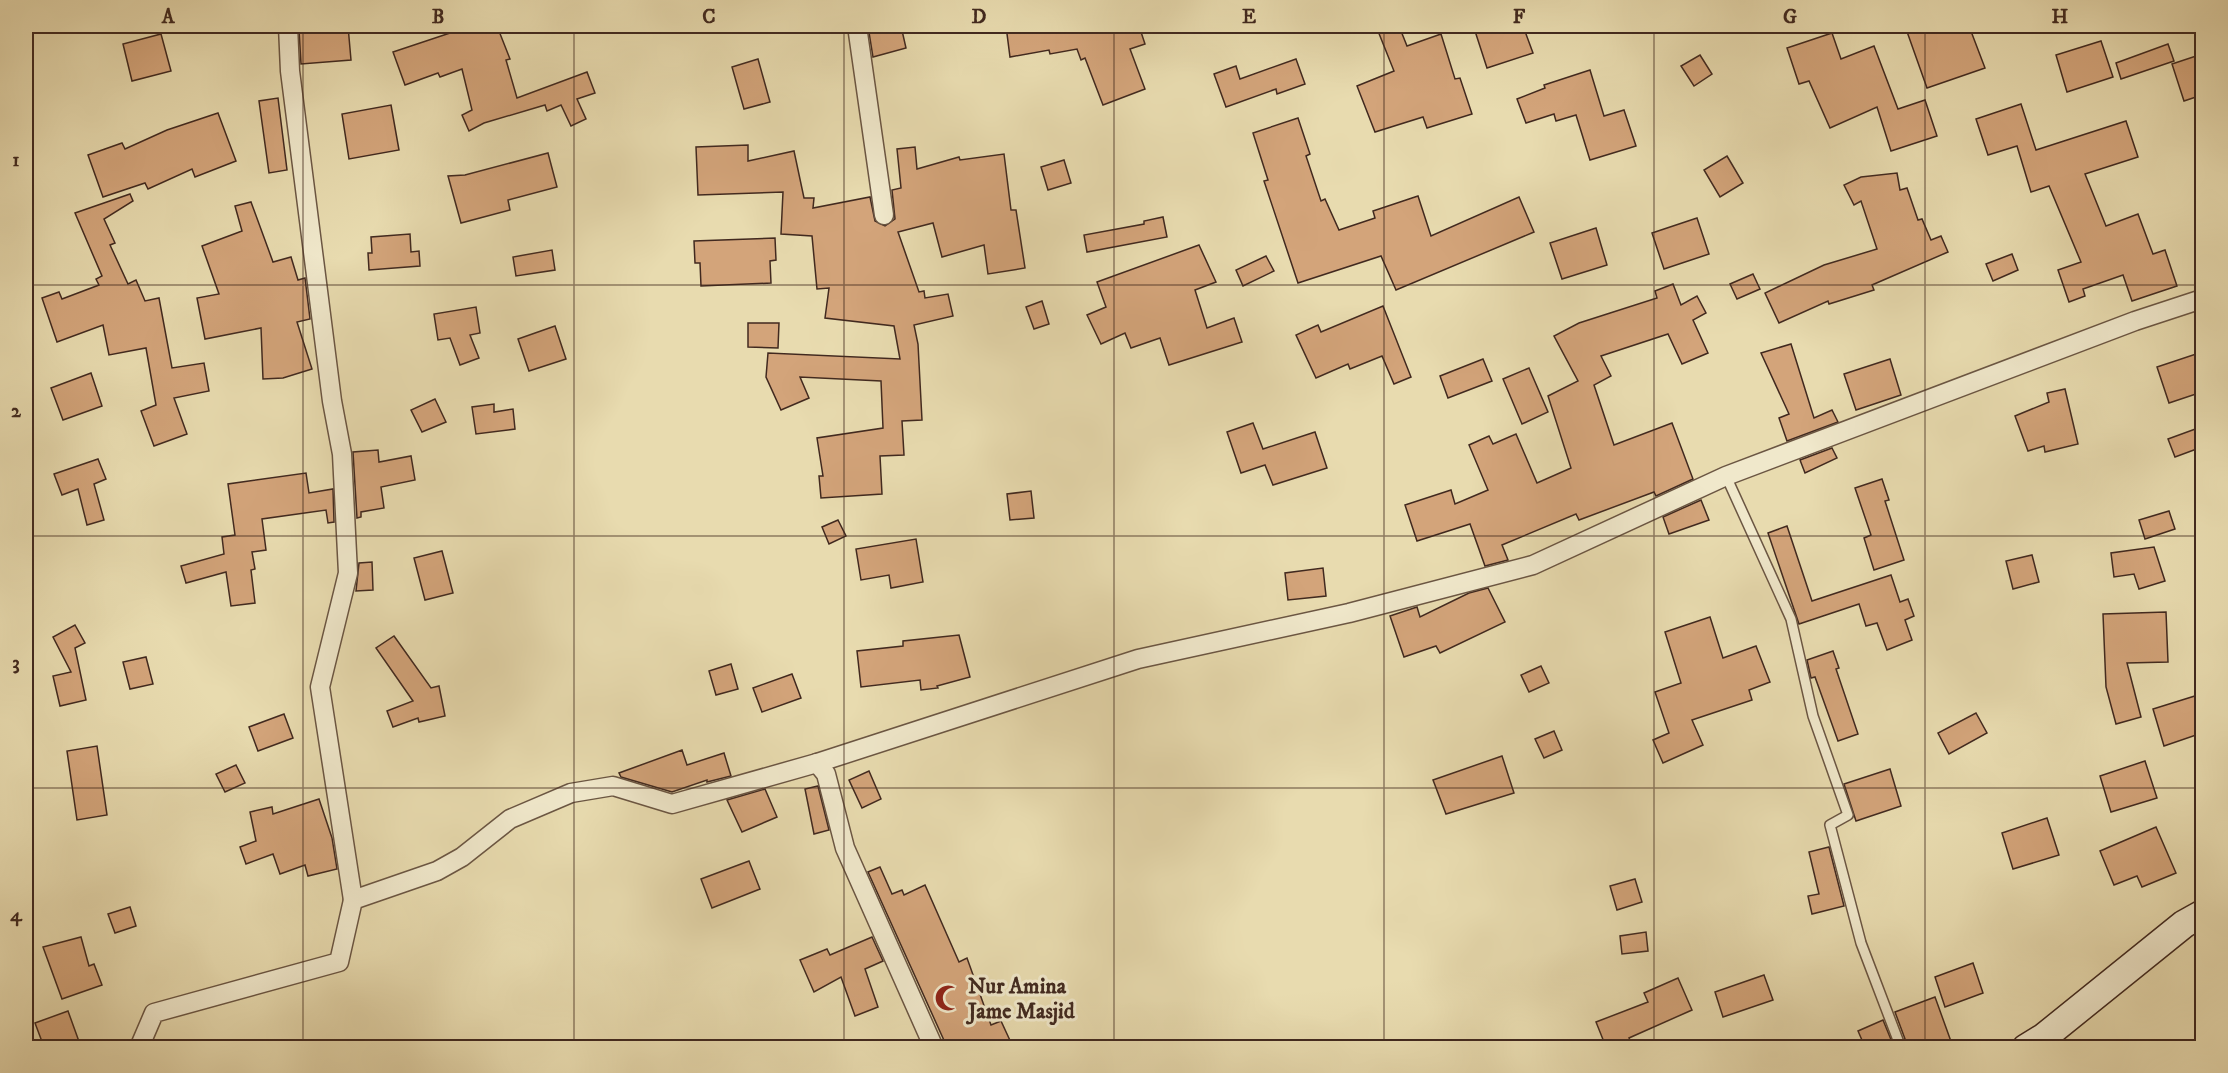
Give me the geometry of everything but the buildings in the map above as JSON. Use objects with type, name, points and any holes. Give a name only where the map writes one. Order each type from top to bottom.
[{"type":"main road","points":[[2026,1047],[2044,1037],[2184,924],[2202,914]]},
{"type":"street","points":[[139,1047],[154,1013],[339,962],[353,900],[320,687],[348,573],[342,454],[332,401],[290,70],[288,26]]},
{"type":"street","points":[[857,26],[884,215]]},
{"type":"street","points":[[353,900],[437,871],[462,857],[510,819],[571,793],[614,786],[672,804],[817,762],[1138,659],[1349,613],[1533,565],[1726,476],[2135,321],[2202,299]]},
{"type":"street","points":[[817,762],[826,774],[845,848],[934,1047]]},
{"type":"lane","points":[[1726,476],[1791,619],[1813,716],[1848,815],[1830,825],[1861,943],[1901,1047]]},
{"type":"place","name":"Nur Amina Jame Masjid","points":[[948,998]]}]
